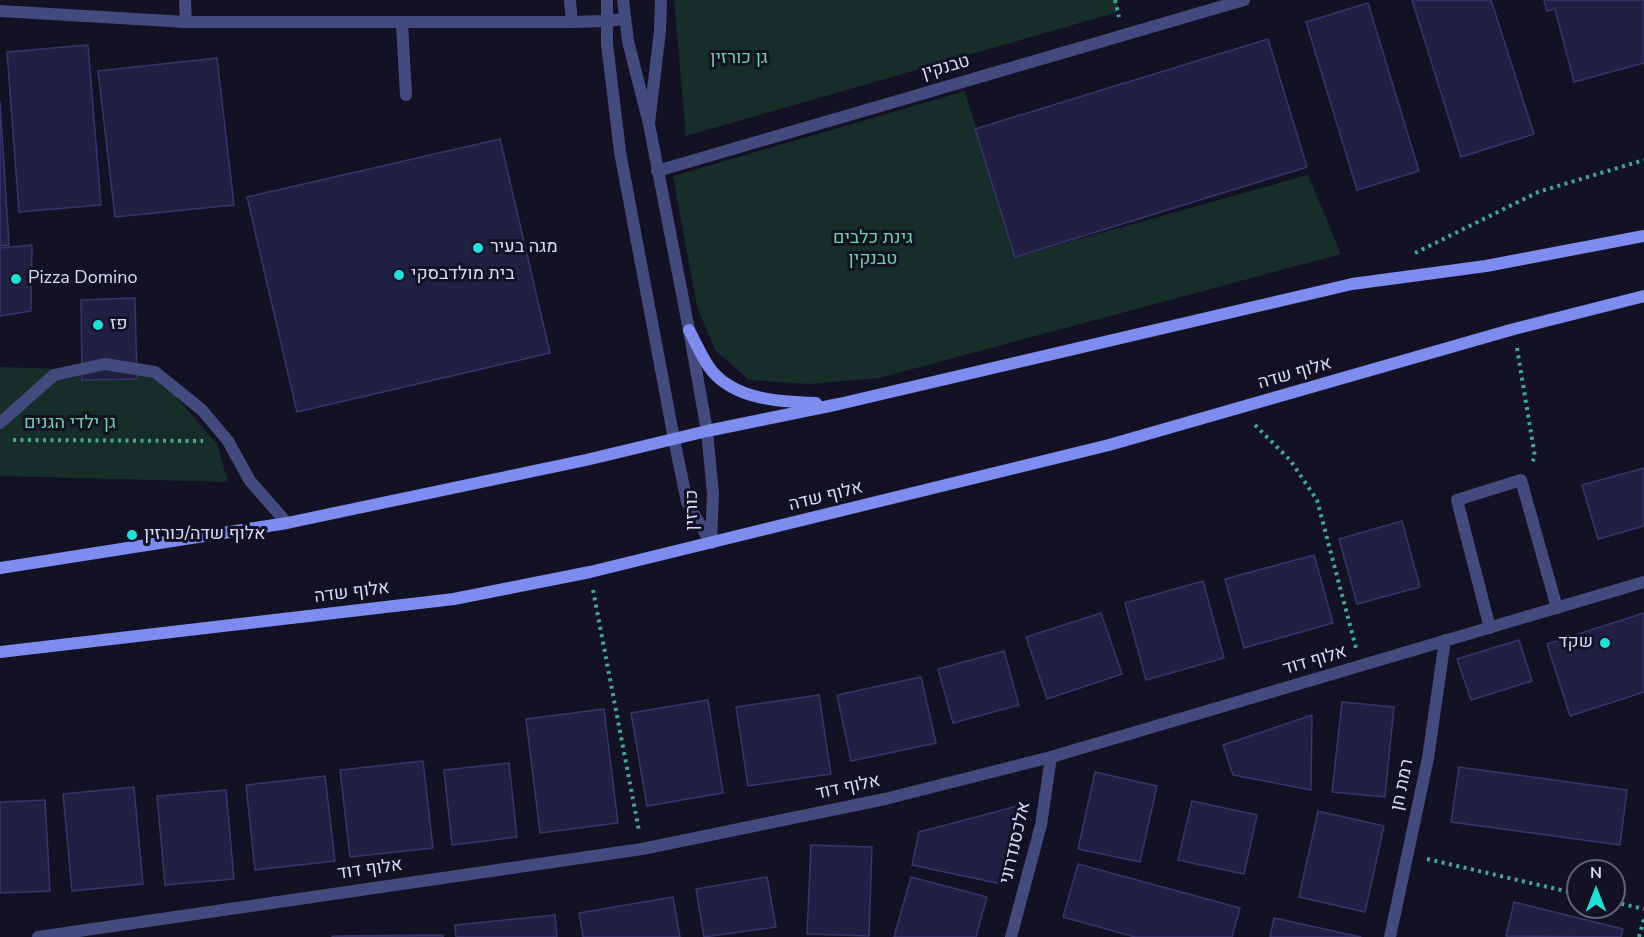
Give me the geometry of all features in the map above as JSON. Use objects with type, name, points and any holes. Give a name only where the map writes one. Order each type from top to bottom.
[{"type":"main road","points":[[0,568],[287,523],[839,404],[1352,284],[1486,266],[1644,236]]},
{"type":"main road","name":"אלוף שדה","points":[[0,652],[454,599],[590,572],[1109,446],[1514,329],[1644,296]]},
{"type":"main road","points":[[689,330],[712,371],[733,389],[755,396],[790,402],[839,404]]},
{"type":"street","points":[[185,0],[186,22]]},
{"type":"street","points":[[570,0],[572,22]]},
{"type":"street","name":"כורזין","points":[[607,0],[607,44],[620,152],[674,439],[687,502],[711,543]]},
{"type":"street","name":"כורזין","points":[[623,0],[628,40],[649,124],[707,431],[713,494],[711,543]]},
{"type":"street","points":[[649,124],[660,31],[661,0]]},
{"type":"street","name":"טבנקין","points":[[657,171],[1245,0]]},
{"type":"street","points":[[0,11],[186,22],[572,22],[624,19]]},
{"type":"street","points":[[402,23],[406,95]]},
{"type":"street","points":[[0,423],[54,375],[105,364],[155,372],[202,410],[228,441],[250,481],[287,523]]},
{"type":"street","points":[[1490,628],[1457,500],[1521,480],[1557,608]]},
{"type":"street","name":"אלוף דוד","points":[[39,937],[642,849],[885,799],[1051,757],[1644,582]]},
{"type":"street","name":"רמת חן","points":[[1390,937],[1428,758],[1445,640]]},
{"type":"street","name":"אלכסנדרוני","points":[[1011,937],[1041,825],[1051,757]]},
{"type":"path","points":[[1414,253],[1539,192],[1644,160]]},
{"type":"path","points":[[1514,329],[1535,458],[1521,480]]},
{"type":"path","points":[[1240,409],[1290,460],[1317,500],[1361,666]]},
{"type":"path","points":[[10,440],[228,441]]},
{"type":"path","points":[[590,572],[642,849]]},
{"type":"path","points":[[1407,855],[1566,891]]},
{"type":"path","points":[[1626,905],[1644,909]]},
{"type":"path","points":[[1640,937],[1644,919]]},
{"type":"green space","name":"גן כורזין","points":[[674,0],[1117,0],[1118,12],[686,136]]},
{"type":"green space","name":"גינת כלבים טבנקין","points":[[965,91],[1015,257],[1308,175],[1341,254],[879,378],[809,384],[749,380],[715,350],[697,307],[673,176]]},
{"type":"green space","name":"גן ילדי הגנים","points":[[0,367],[155,372],[217,444],[228,482],[0,476]]},
{"type":"building","points":[[1412,0],[1491,0],[1534,134],[1461,157]]},
{"type":"building","points":[[1544,0],[1644,0],[1644,63],[1574,82],[1555,9],[1547,11]]},
{"type":"building","points":[[1368,3],[1419,171],[1357,190],[1306,22]]},
{"type":"building","points":[[1268,39],[1307,167],[1015,257],[975,129]]},
{"type":"building","points":[[88,45],[101,205],[19,212],[7,52]]},
{"type":"building","points":[[217,58],[234,205],[115,217],[98,71]]},
{"type":"building","points":[[0,102],[9,245],[0,246]]},
{"type":"building","name":"בית מולדבסקי","points":[[500,139],[550,353],[297,412],[247,197]]},
{"type":"building","name":"Pizza Domino","points":[[32,245],[31,311],[0,316],[0,248]]},
{"type":"building","points":[[135,298],[137,379],[82,380],[81,300]]},
{"type":"building","points":[[1644,468],[1644,526],[1598,539],[1582,485]]},
{"type":"building","points":[[1402,521],[1420,587],[1357,604],[1339,539]]},
{"type":"building","points":[[1314,555],[1333,623],[1244,648],[1225,579]]},
{"type":"building","points":[[1203,581],[1224,658],[1146,680],[1125,603]]},
{"type":"building","points":[[1101,613],[1122,674],[1047,699],[1026,637]]},
{"type":"building","points":[[1644,613],[1644,692],[1570,716],[1547,644]]},
{"type":"building","points":[[1519,640],[1532,681],[1471,700],[1457,659]]},
{"type":"building","points":[[1004,651],[1019,705],[953,723],[938,669]]},
{"type":"building","points":[[921,677],[936,743],[851,761],[837,695]]},
{"type":"building","points":[[819,695],[831,774],[748,786],[736,707]]},
{"type":"building","points":[[708,700],[723,793],[647,806],[631,713]]},
{"type":"building","points":[[1342,702],[1394,707],[1385,797],[1332,792]]},
{"type":"building","points":[[604,709],[618,823],[540,833],[526,719]]},
{"type":"building","points":[[1312,715],[1311,790],[1233,775],[1223,745]]},
{"type":"building","points":[[423,761],[433,848],[350,857],[340,770]]},
{"type":"building","points":[[509,763],[517,837],[452,845],[444,770]]},
{"type":"building","points":[[1459,767],[1627,790],[1620,845],[1451,822]]},
{"type":"building","points":[[1095,772],[1157,786],[1140,862],[1078,849]]},
{"type":"building","points":[[325,776],[335,861],[255,870],[246,785]]},
{"type":"building","points":[[134,787],[143,884],[72,891],[63,794]]},
{"type":"building","points":[[226,790],[234,879],[165,885],[157,796]]},
{"type":"building","points":[[45,800],[50,891],[0,893],[0,802]]},
{"type":"building","points":[[1192,801],[1257,815],[1244,874],[1178,860]]},
{"type":"building","points":[[1018,806],[1001,884],[912,865],[919,832]]},
{"type":"building","points":[[1318,811],[1384,826],[1365,912],[1299,897]]},
{"type":"building","points":[[811,845],[872,847],[869,936],[807,934]]},
{"type":"building","points":[[1078,864],[1240,908],[1232,937],[1135,937],[1063,917]]},
{"type":"building","points":[[767,877],[776,927],[704,937],[696,889]]},
{"type":"building","points":[[911,877],[987,897],[976,937],[894,937]]},
{"type":"building","points":[[673,897],[680,937],[583,937],[579,913]]},
{"type":"building","points":[[1514,902],[1566,915],[1566,919],[1583,919],[1623,929],[1621,937],[1506,936]]},
{"type":"building","points":[[555,915],[557,937],[456,937],[455,925]]},
{"type":"building","points":[[1274,918],[1361,937],[1270,937]]},
{"type":"building","points":[[443,935],[443,937],[332,937],[332,936]]},
{"type":"place","name":"מגה בעיר","points":[[478,248]]},
{"type":"place","name":"בית מולדבסקי","points":[[399,275]]},
{"type":"place","name":"Pizza Domino","points":[[16,279]]},
{"type":"place","name":"פז","points":[[98,325]]},
{"type":"place","name":"אלוף שדה/כורזין","points":[[132,535]]},
{"type":"place","name":"שקד","points":[[1605,643]]}]
